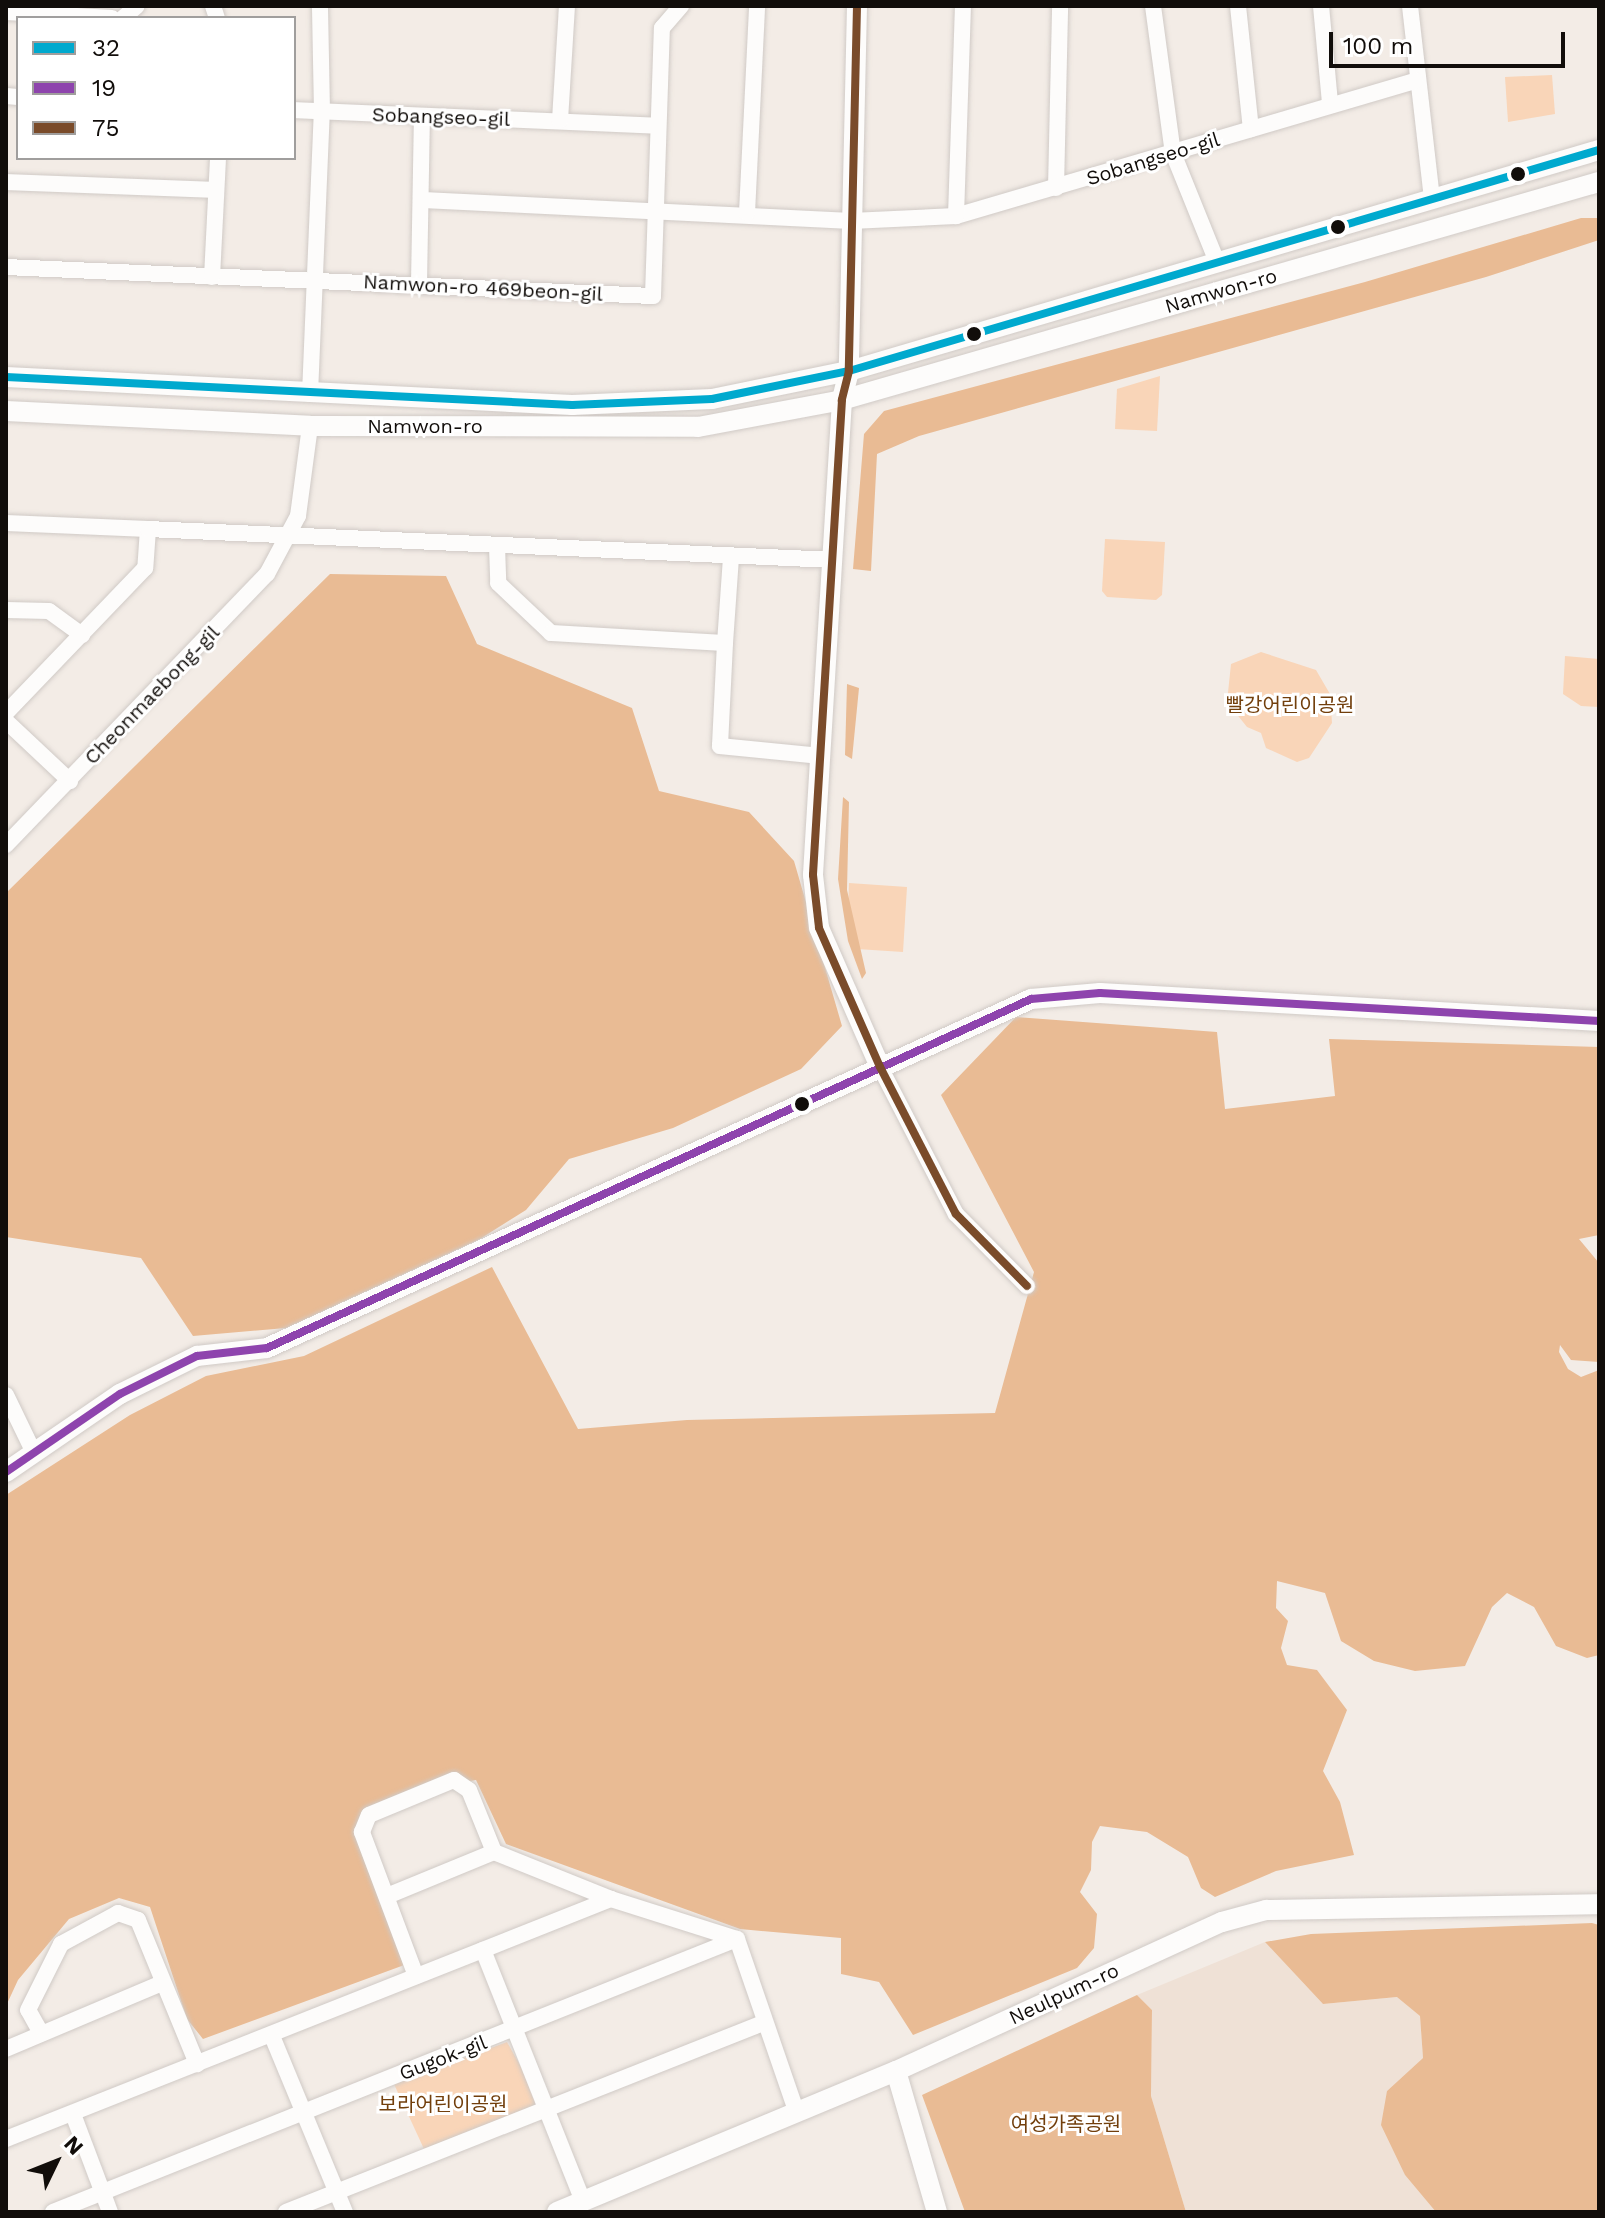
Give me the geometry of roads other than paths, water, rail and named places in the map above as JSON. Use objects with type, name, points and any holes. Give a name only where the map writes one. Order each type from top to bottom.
[{"type":"street","points":[[310,426],[312,279],[322,112],[320,6]]},
{"type":"street","points":[[560,120],[567,6]]},
{"type":"street","points":[[654,212],[655,126],[662,28],[681,6]]},
{"type":"street","points":[[747,213],[757,6]]},
{"type":"street","points":[[857,6],[849,371],[842,400],[813,875],[819,928],[880,1067],[956,1214],[1027,1286]]},
{"type":"street","points":[[956,216],[963,6]]},
{"type":"street","name":"Sobangseo-gil","points":[[1056,188],[1060,6]]},
{"type":"street","points":[[1153,6],[1173,153],[1217,262]]},
{"type":"street","points":[[1238,6],[1251,129]]},
{"type":"street","points":[[1321,6],[1330,103]]},
{"type":"street","points":[[1410,6],[1416,81],[1432,198]]},
{"type":"street","points":[[6,12],[77,16]]},
{"type":"street","name":"Sobangseo-gil","points":[[423,200],[654,212],[747,213],[851,221],[956,216],[1173,153],[1330,103],[1416,81]]},
{"type":"street","points":[[296,110],[322,112]]},
{"type":"street","name":"Sobangseo-gil","points":[[322,112],[655,126]]},
{"type":"street","points":[[419,284],[423,200],[422,117]]},
{"type":"street","name":"Namwon-ro","points":[[6,377],[310,394],[588,404],[712,399],[849,371],[1599,150]]},
{"type":"street","points":[[212,277],[218,160]]},
{"type":"street","points":[[6,182],[216,190]]},
{"type":"street","name":"Namwon-ro","points":[[6,411],[310,426],[698,427],[842,400],[1599,182]]},
{"type":"street","name":"Namwon-ro 469beon-gil","points":[[6,267],[653,296],[654,212]]},
{"type":"street","name":"Cheonmaebong-gil","points":[[6,845],[267,574],[289,539],[298,516],[310,426]]},
{"type":"street","points":[[6,523],[289,539],[832,560]]},
{"type":"street","points":[[6,713],[145,568],[148,529]]},
{"type":"street","points":[[497,546],[498,583],[551,633],[725,643]]},
{"type":"street","points":[[731,557],[720,746],[821,756]]},
{"type":"street","points":[[6,610],[49,611],[82,635]]},
{"type":"street","points":[[6,721],[70,781]]},
{"type":"street","points":[[6,1472],[120,1394],[197,1356],[267,1348],[1031,999],[1100,993],[1599,1021]]},
{"type":"street","points":[[6,1395],[34,1453]]},
{"type":"street","points":[[416,1976],[362,1832],[369,1815],[454,1780],[469,1790],[494,1852]]},
{"type":"street","points":[[387,1896],[494,1852],[611,1899],[737,1939],[763,2023],[797,2113]]},
{"type":"street","points":[[6,2139],[611,1899]]},
{"type":"street","name":"Neulpum-ro","points":[[557,2212],[896,2071],[1185,1938],[1266,1910],[1599,1904]]},
{"type":"street","points":[[41,2033],[28,2010],[61,1944],[118,1913],[138,1920],[197,2064]]},
{"type":"street","name":"Gugok-gil","points":[[53,2212],[737,1939]]},
{"type":"street","points":[[483,1950],[583,2201]]},
{"type":"street","points":[[6,2049],[162,1983]]},
{"type":"street","points":[[286,2212],[763,2023]]},
{"type":"street","points":[[272,2036],[345,2212]]},
{"type":"street","points":[[896,2071],[937,2212]]},
{"type":"street","points":[[73,2114],[110,2212]]},
{"type":"park label","name":"빨강어린이공원","points":[[1290,705]]},
{"type":"park label","name":"보라어린이공원","points":[[443,2104]]},
{"type":"park label","name":"여성가족공원","points":[[1066,2124]]}]
